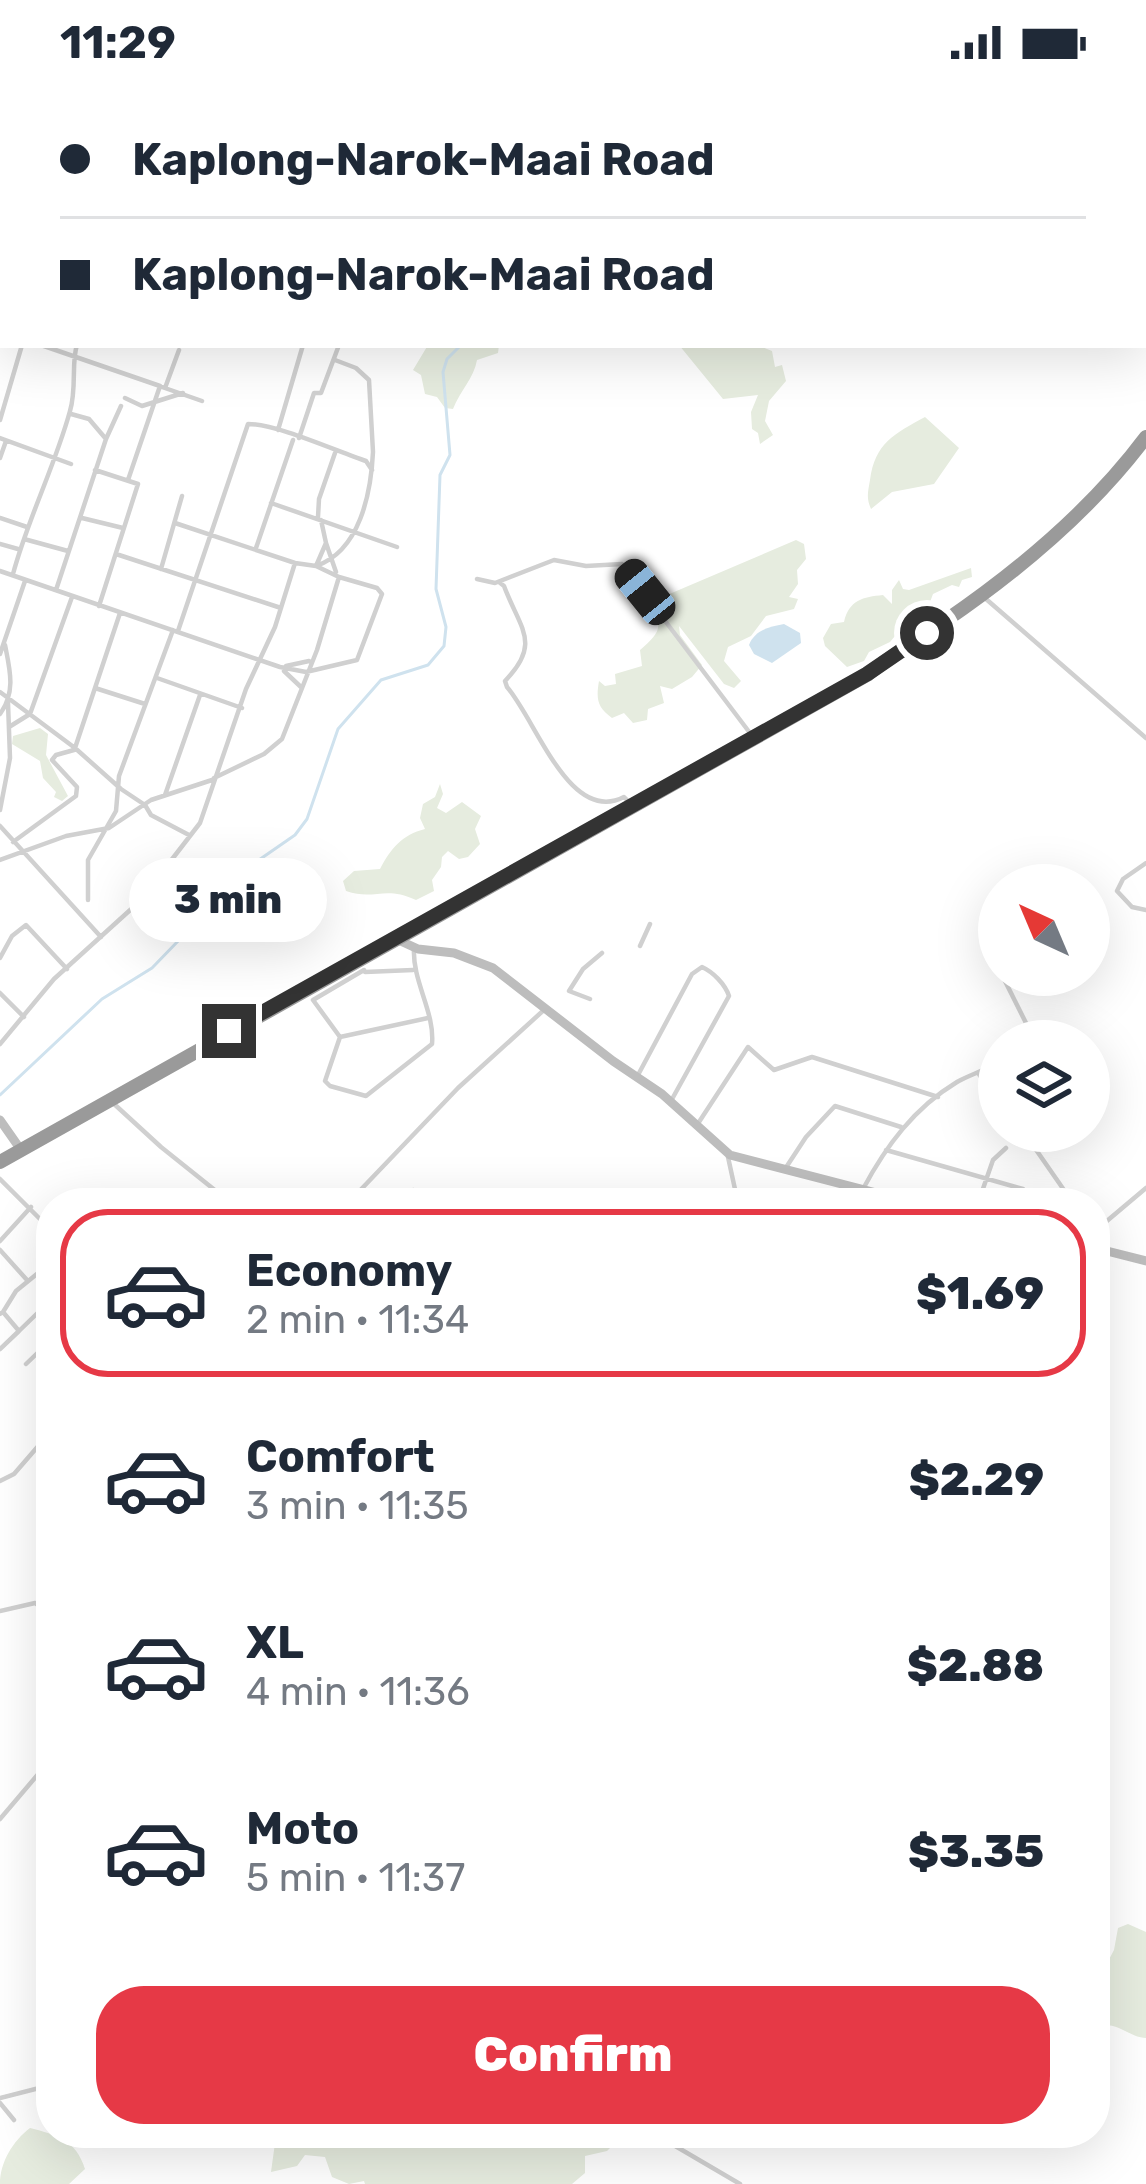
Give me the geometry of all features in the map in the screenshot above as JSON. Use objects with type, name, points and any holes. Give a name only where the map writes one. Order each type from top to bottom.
[{"type":"highway","points":[[0,1162],[358,965],[394,938],[867,674],[981,595],[1071,516],[1146,437]]},
{"type":"main road","points":[[394,938],[414,948],[481,961],[670,1101],[725,1152],[859,1188]]},
{"type":"main road","points":[[0,1120],[21,1150]]},
{"type":"main road","points":[[1110,1252],[1146,1261]]},
{"type":"street","points":[[0,421],[21,348]]},
{"type":"street","points":[[49,348],[202,401]]},
{"type":"street","points":[[13,575],[69,414],[76,383],[76,348]]},
{"type":"street","points":[[278,430],[302,348]]},
{"type":"street","points":[[256,548],[314,393],[322,393],[338,348]]},
{"type":"street","points":[[128,480],[178,350]]},
{"type":"street","points":[[316,566],[331,559],[354,529],[372,470],[369,380],[356,368],[334,359]]},
{"type":"street","points":[[125,398],[142,406],[183,393]]},
{"type":"street","points":[[56,590],[121,406]]},
{"type":"street","points":[[69,414],[89,418],[106,439]]},
{"type":"street","points":[[88,900],[88,860],[109,828],[121,789],[119,776],[248,424],[367,461],[372,470]]},
{"type":"street","points":[[0,458],[3,439],[71,464]]},
{"type":"street","points":[[0,860],[67,836],[109,828],[165,795],[214,779],[274,748],[286,733],[309,661],[317,650],[338,576],[320,518],[320,500],[336,451]]},
{"type":"street","points":[[367,461],[373,452]]},
{"type":"street","points":[[95,470],[137,484],[99,606]]},
{"type":"street","points":[[161,569],[182,496]]},
{"type":"street","points":[[271,503],[398,547]]},
{"type":"street","points":[[0,518],[27,527]]},
{"type":"street","points":[[80,518],[123,528]]},
{"type":"street","points":[[0,571],[280,667],[306,672],[356,660],[382,594],[377,588],[175,523]]},
{"type":"street","points":[[24,539],[68,551]]},
{"type":"street","points":[[316,566],[326,543]]},
{"type":"street","points":[[0,544],[20,550]]},
{"type":"street","points":[[116,554],[280,608]]},
{"type":"street","points":[[498,582],[554,560],[586,566],[622,563],[753,737]]},
{"type":"street","points":[[0,1044],[42,991],[139,902],[200,823],[295,563]]},
{"type":"street","points":[[477,579],[505,586],[527,646],[524,663],[505,681],[507,687],[580,797],[603,805],[623,797],[632,805]]},
{"type":"street","points":[[0,654],[25,581]]},
{"type":"street","points":[[981,595],[1146,738]]},
{"type":"street","points":[[8,727],[30,714],[72,597]]},
{"type":"street","points":[[76,748],[119,613]]},
{"type":"street","points":[[0,810],[10,758],[11,674],[4,643]]},
{"type":"street","points":[[280,667],[309,661]]},
{"type":"street","points":[[280,667],[302,688]]},
{"type":"street","points":[[154,678],[242,708]]},
{"type":"street","points":[[95,688],[145,704]]},
{"type":"street","points":[[0,692],[76,748],[158,820],[191,835]]},
{"type":"street","points":[[165,795],[200,695]]},
{"type":"street","points":[[0,713],[9,702]]},
{"type":"street","points":[[14,842],[76,796],[77,787],[52,760],[76,748]]},
{"type":"street","points":[[0,826],[101,937]]},
{"type":"street","points":[[1146,862],[1123,879],[1117,891],[1132,907],[1146,910]]},
{"type":"street","points":[[640,946],[650,924]]},
{"type":"street","points":[[0,958],[12,936],[26,925],[67,968]]},
{"type":"street","points":[[340,1037],[326,1082],[369,1095],[432,1044],[414,948]]},
{"type":"street","points":[[590,999],[569,991],[583,969],[602,953]]},
{"type":"street","points":[[340,1037],[313,1000],[358,965],[415,970]]},
{"type":"street","points":[[638,1076],[692,974],[706,969],[729,996],[670,1101]]},
{"type":"street","points":[[0,993],[24,1017]]},
{"type":"street","points":[[362,1188],[458,1088],[545,1009]]},
{"type":"street","points":[[340,1037],[428,1018]]},
{"type":"street","points":[[698,1123],[748,1047],[774,1070],[812,1057],[938,1097]]},
{"type":"street","points":[[864,1188],[901,1127],[959,1081],[978,1074]]},
{"type":"street","points":[[110,1098],[160,1147],[212,1188]]},
{"type":"street","points":[[784,1169],[835,1106],[901,1127]]},
{"type":"street","points":[[886,1150],[1020,1188]]},
{"type":"street","points":[[725,1152],[735,1188]]},
{"type":"street","points":[[983,1188],[993,1160],[1002,1152]]},
{"type":"street","points":[[1038,1152],[1063,1188]]},
{"type":"street","points":[[0,1179],[36,1213]]},
{"type":"street","points":[[1110,1218],[1146,1188]]},
{"type":"street","points":[[0,1241],[31,1207]]},
{"type":"street","points":[[0,1250],[27,1280]]},
{"type":"street","points":[[19,1331],[2,1313],[36,1274]]},
{"type":"street","points":[[0,1349],[36,1315]]},
{"type":"street","points":[[26,1364],[36,1354]]},
{"type":"street","points":[[0,1481],[14,1474],[36,1449]]},
{"type":"street","points":[[0,1611],[36,1604]]},
{"type":"street","points":[[0,1820],[36,1777]]},
{"type":"street","points":[[14,2120],[0,2101],[36,2090]]},
{"type":"street","points":[[679,2148],[740,2184]]},
{"type":"shaded area","points":[[426,348],[499,348],[498,353],[477,360],[453,409],[425,394],[421,375],[413,370]]},
{"type":"shaded area","points":[[681,348],[772,351],[775,367],[782,365],[786,381],[769,401],[765,421],[773,435],[760,444],[752,429],[751,412],[758,395],[723,399]]},
{"type":"shaded area","points":[[925,417],[959,448],[934,484],[892,492],[871,509],[868,492],[881,448]]},
{"type":"shaded area","points":[[796,540],[804,544],[806,559],[797,570],[798,584],[789,597],[798,599],[794,609],[766,616],[751,636],[728,647],[724,661],[741,681],[734,688],[724,684],[679,626],[680,635],[702,665],[692,677],[672,689],[660,686],[664,703],[648,709],[647,720],[633,723],[624,713],[612,718],[603,710],[599,681],[605,686],[616,684],[615,674],[642,666],[640,650],[658,629],[660,598]]},
{"type":"shaded area","points":[[971,568],[972,577],[962,580],[959,587],[952,585],[933,594],[926,613],[890,642],[869,652],[864,661],[847,667],[825,646],[823,638],[831,624],[844,622],[858,601],[883,595],[892,604],[892,590],[899,580],[909,590]]},
{"type":"shaded area","points":[[40,728],[48,734],[46,755],[68,796],[62,801],[54,797],[56,792],[43,778],[40,761],[12,744],[13,736]]},
{"type":"shaded area","points":[[440,784],[443,794],[437,808],[446,813],[462,802],[481,816],[475,829],[480,844],[468,857],[459,859],[448,851],[432,880],[434,891],[416,900],[346,891],[343,881],[354,871],[380,869],[398,843],[425,829],[420,818],[423,804],[435,797]]},
{"type":"shaded area","points":[[1128,1924],[1146,1932],[1146,2038],[1110,2026],[1110,1958],[1118,1928]]},
{"type":"shaded area","points":[[30,2128],[36,2130],[36,2148],[73,2148],[85,2169],[69,2184],[0,2184],[2,2168]]},
{"type":"shaded area","points":[[274,2148],[610,2148],[585,2156],[585,2173],[572,2184],[349,2184],[332,2177],[325,2157],[305,2155],[297,2166],[271,2172]]},
{"type":"water","points":[[784,624],[800,633],[801,643],[772,663],[754,654],[749,645],[755,636]]},
{"type":"waterway","points":[[0,1095],[102,999],[152,968],[181,938],[198,902],[295,835],[307,819],[338,729],[381,680],[428,665],[444,646],[446,627],[436,589],[440,475],[450,455],[443,372],[458,348]]},
{"type":"route","points":[[229,1031],[867,674],[927,633]]}]
